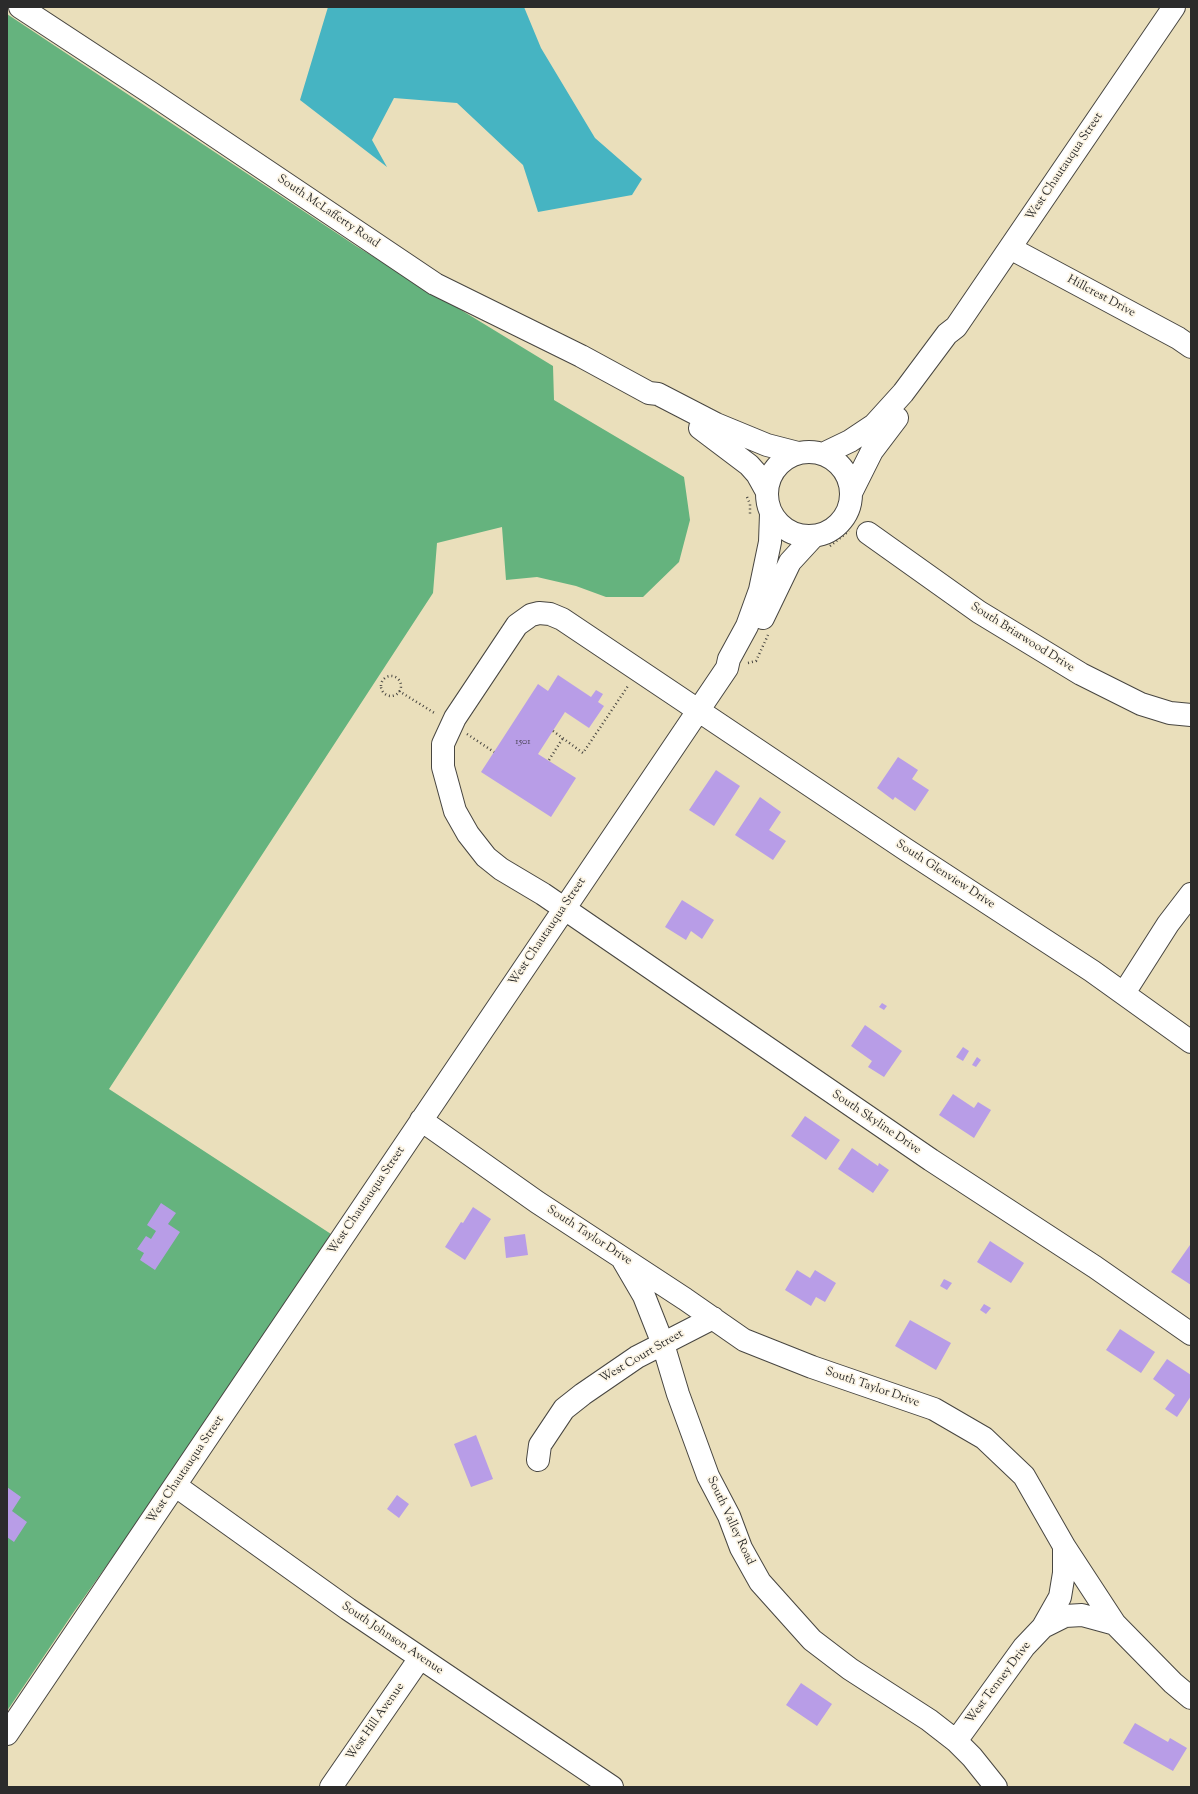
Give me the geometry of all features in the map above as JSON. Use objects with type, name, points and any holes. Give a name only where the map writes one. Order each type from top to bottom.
[{"type":"street","name":"South McLafferty Road","points":[[20,7],[435,284],[581,356],[649,392],[658,394],[741,436],[798,453]]},
{"type":"street","name":"West Chautauqua Street","points":[[822,454],[850,442],[874,425],[903,393],[947,334],[956,328],[1174,7]]},
{"type":"street","name":"Hillcrest Drive","points":[[1010,248],[1178,338],[1191,347]]},
{"type":"street","name":"West Chautauqua Street","points":[[727,668],[736,662],[751,640],[790,562],[813,537],[829,532],[842,522],[850,508],[852,491],[872,451],[930,375],[955,338],[956,328]]},
{"type":"street","name":"South McLafferty Road","points":[[649,392],[655,401],[706,432],[741,457],[757,474],[767,492]]},
{"type":"street","name":"West Chautauqua Street","points":[[7,1734],[176,1486],[563,909],[727,668],[729,659],[747,626],[760,590],[770,542],[761,516],[768,503],[767,492],[770,478],[775,469],[785,459],[798,453],[809,452],[822,454],[833,459],[843,468],[852,491]]},
{"type":"street","points":[[761,516],[778,523],[786,530],[799,536],[813,537]]},
{"type":"street","name":"South Briarwood Drive","points":[[868,533],[979,612],[1081,674],[1141,704],[1170,713],[1191,715]]},
{"type":"street","name":"South Glenview Drive","points":[[452,724],[517,625],[531,615],[539,613],[550,614],[562,618],[1124,993],[1191,1042]]},
{"type":"street","name":"South Skyline Drive","points":[[452,724],[443,744],[443,767],[455,812],[468,834],[486,857],[501,869],[543,894],[931,1160],[1107,1275],[1191,1334]]},
{"type":"street","points":[[1124,993],[1168,924],[1191,894]]},
{"type":"street","name":"South Taylor Drive","points":[[421,1120],[537,1202],[622,1257],[744,1340],[812,1367],[934,1409],[984,1438],[1024,1476],[1064,1546],[1064,1573],[1060,1597],[1042,1627]]},
{"type":"street","name":"South Valley Road","points":[[622,1257],[644,1296],[663,1344],[678,1394],[708,1476],[729,1516],[741,1548],[760,1582],[812,1640],[850,1669],[929,1720],[956,1741],[972,1757],[996,1787]]},
{"type":"street","name":"West Court Street","points":[[538,1460],[540,1445],[564,1409],[594,1384],[637,1357],[713,1318]]},
{"type":"street","name":"South Johnson Avenue","points":[[176,1486],[348,1609],[612,1787]]},
{"type":"street","points":[[1064,1546],[1115,1624],[1173,1683],[1191,1698]]},
{"type":"street","points":[[1042,1627],[1065,1616],[1082,1615],[1115,1624]]},
{"type":"street","name":"West Tenney Drive","points":[[956,1741],[1024,1647],[1042,1627]]},
{"type":"street","name":"West Hill Avenue","points":[[332,1787],[420,1658]]},
{"type":"path","points":[[745,493],[750,504],[761,516]]},
{"type":"path","points":[[395,677],[401,685],[399,691],[392,696],[386,694],[382,689],[382,682],[386,678],[395,677]]},
{"type":"path","points":[[553,731],[583,753],[630,682]]},
{"type":"path","points":[[399,691],[494,752]]},
{"type":"path","points":[[549,760],[563,738]]},
{"type":"green space","points":[[7,14],[356,246],[553,366],[554,400],[684,477],[690,520],[679,562],[643,597],[606,597],[576,586],[537,577],[506,580],[502,527],[437,543],[433,593],[109,1089],[331,1234],[168,1479],[73,1613],[7,1711]]},
{"type":"water","points":[[328,7],[524,7],[541,48],[595,138],[642,179],[632,195],[538,212],[523,165],[457,103],[394,98],[372,140],[387,167],[300,100]]},
{"type":"building","points":[[558,675],[591,697],[596,690],[603,694],[598,702],[604,706],[589,728],[565,712],[538,754],[576,778],[551,817],[481,772],[538,684],[548,691]]},
{"type":"building","points":[[898,757],[918,770],[912,779],[929,790],[915,811],[895,797],[893,800],[877,788]]},
{"type":"building","points":[[716,770],[740,786],[714,826],[689,810]]},
{"type":"building","points":[[760,797],[781,812],[769,830],[786,841],[773,860],[735,835]]},
{"type":"building","points":[[682,900],[714,920],[702,939],[691,931],[686,940],[665,927]]},
{"type":"building","points":[[882,1003],[887,1006],[884,1010],[879,1007]]},
{"type":"building","points":[[865,1025],[902,1051],[884,1077],[868,1067],[872,1061],[851,1046]]},
{"type":"building","points":[[963,1047],[969,1051],[963,1061],[956,1057]]},
{"type":"building","points":[[977,1057],[981,1060],[976,1067],[972,1065]]},
{"type":"building","points":[[953,1094],[974,1108],[978,1102],[991,1110],[974,1138],[939,1115]]},
{"type":"building","points":[[805,1116],[840,1140],[826,1160],[791,1136]]},
{"type":"building","points":[[852,1148],[878,1166],[879,1163],[889,1170],[873,1193],[838,1169]]},
{"type":"building","points":[[161,1203],[176,1213],[168,1224],[180,1232],[155,1270],[140,1260],[144,1253],[137,1249],[146,1236],[151,1239],[156,1231],[147,1225]]},
{"type":"building","points":[[473,1207],[491,1219],[465,1260],[445,1247],[461,1222],[463,1223]]},
{"type":"building","points":[[525,1234],[528,1255],[506,1258],[504,1237]]},
{"type":"building","points":[[990,1241],[1024,1263],[1011,1283],[977,1262]]},
{"type":"building","points":[[1191,1245],[1191,1285],[1171,1272]]},
{"type":"building","points":[[797,1270],[810,1278],[815,1270],[836,1283],[825,1302],[816,1297],[811,1306],[785,1290]]},
{"type":"building","points":[[944,1279],[952,1283],[947,1290],[940,1286]]},
{"type":"building","points":[[984,1304],[991,1308],[986,1314],[980,1310]]},
{"type":"building","points":[[910,1320],[951,1343],[936,1370],[895,1346]]},
{"type":"building","points":[[1120,1329],[1155,1352],[1141,1373],[1106,1350]]},
{"type":"building","points":[[1167,1359],[1191,1375],[1191,1396],[1177,1417],[1165,1409],[1175,1395],[1153,1379]]},
{"type":"building","points":[[476,1435],[493,1479],[471,1487],[454,1444]]},
{"type":"building","points":[[7,1487],[21,1497],[12,1511],[27,1522],[14,1542],[7,1537]]},
{"type":"building","points":[[397,1495],[409,1504],[399,1518],[387,1509]]},
{"type":"building","points":[[801,1683],[832,1704],[817,1726],[786,1705]]},
{"type":"building","points":[[1135,1723],[1168,1742],[1170,1738],[1187,1748],[1173,1771],[1123,1743]]}]
